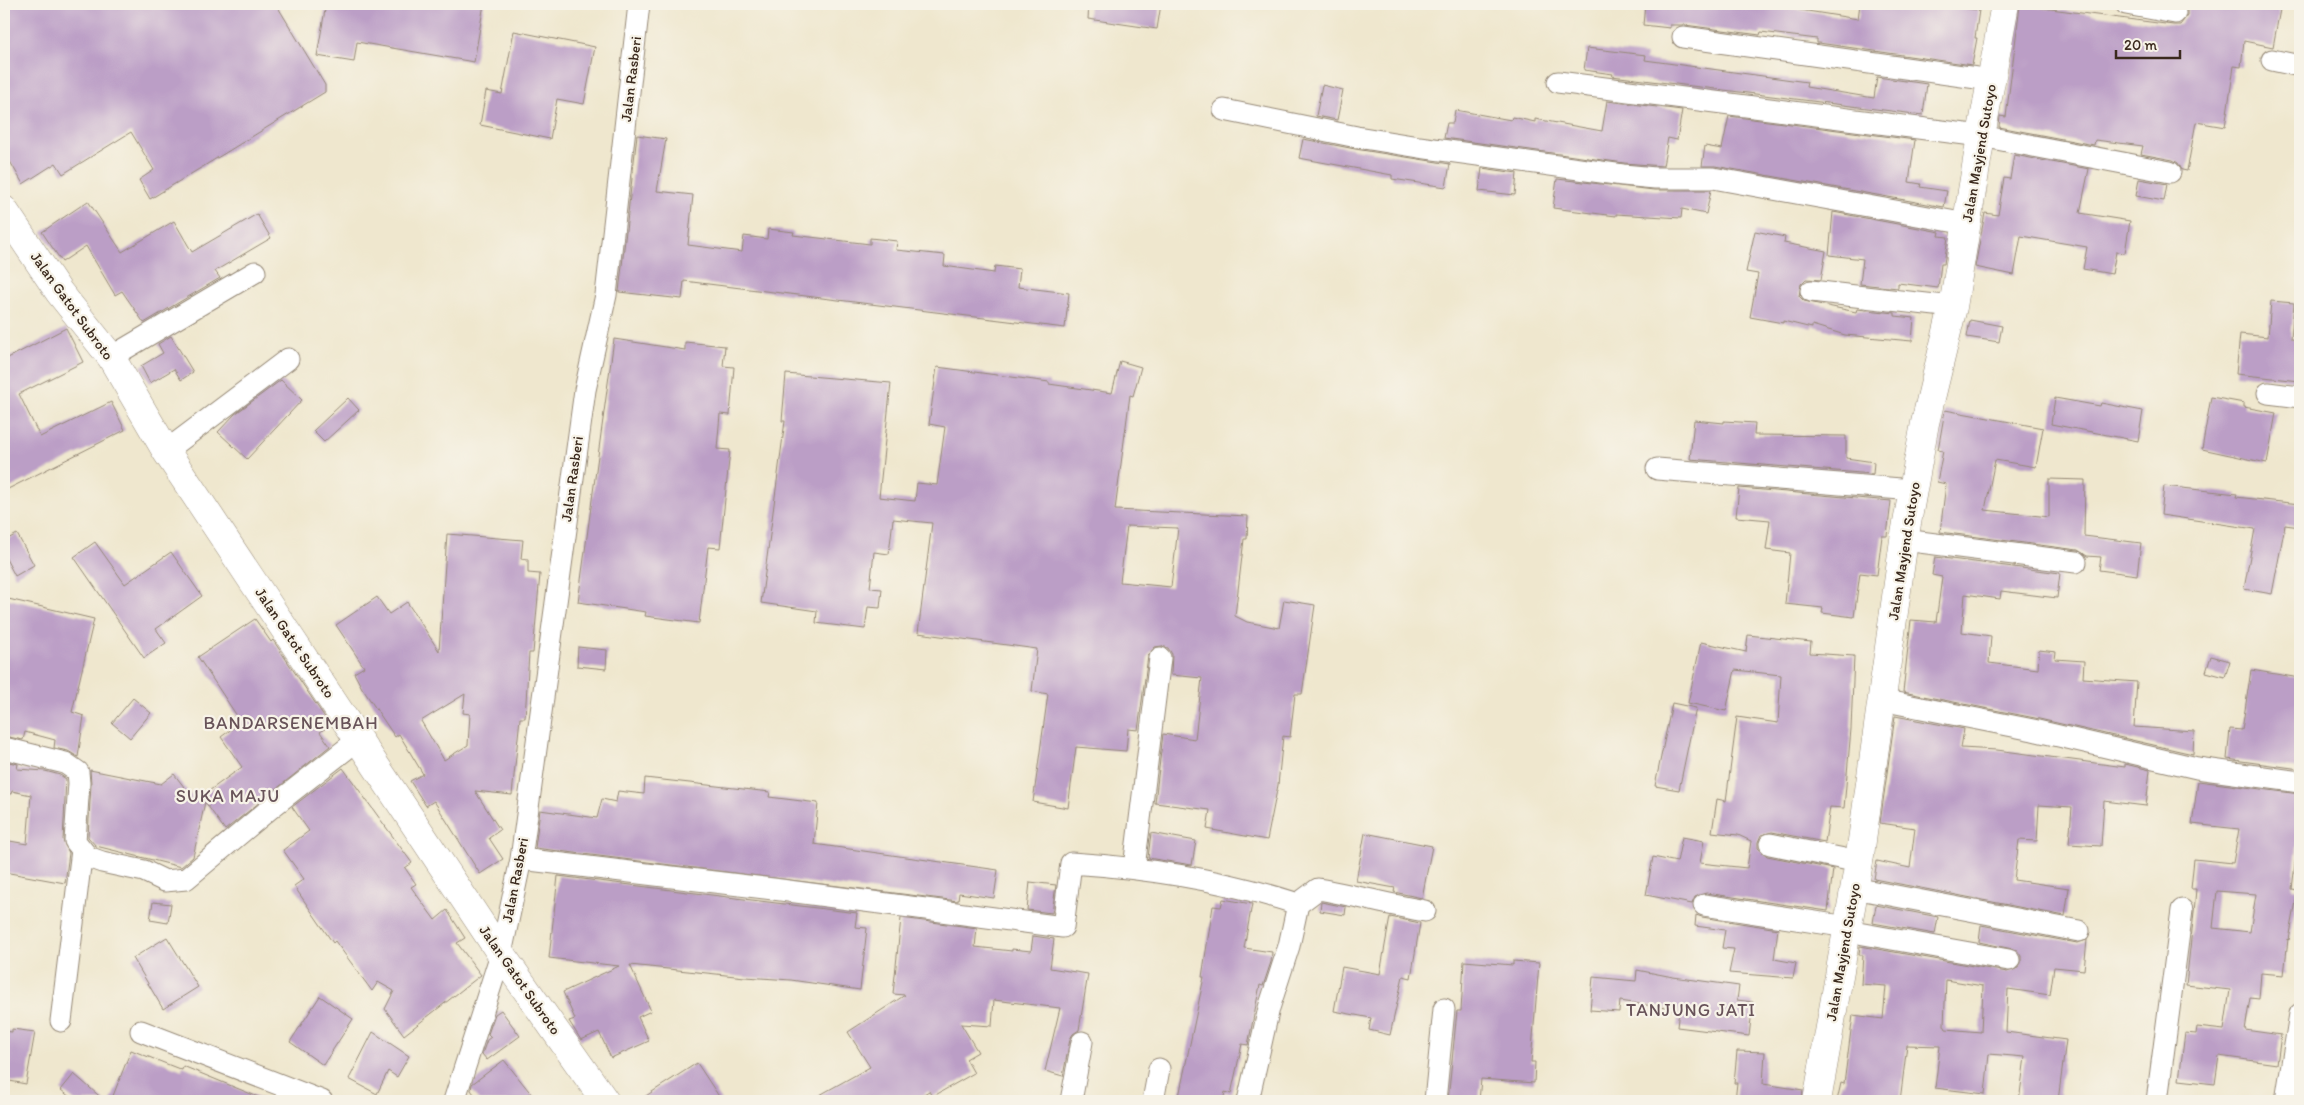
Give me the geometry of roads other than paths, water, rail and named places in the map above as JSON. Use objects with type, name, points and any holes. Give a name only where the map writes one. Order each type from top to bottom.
[{"type":"street","name":"Jalan Rasberi","points":[[454,1101],[501,954],[521,860],[584,390],[606,295],[639,4]]},
{"type":"street","name":"Jalan Mayjend Sutoyo","points":[[1817,1101],[1859,862],[1904,540],[1926,423],[1953,307],[2005,4]]},
{"type":"street","points":[[2126,4],[2175,13]]},
{"type":"street","points":[[1682,38],[1991,80]]},
{"type":"street","points":[[2272,60],[2300,66]]},
{"type":"street","points":[[1558,82],[1981,136],[2170,172]]},
{"type":"street","points":[[1224,110],[1419,148],[1623,175],[1655,178],[1713,178],[1967,224]]},
{"type":"street","name":"Jalan Gatot Subroto","points":[[4,210],[59,292],[111,357],[166,451],[501,954],[605,1101]]},
{"type":"street","points":[[111,357],[256,272]]},
{"type":"street","points":[[1810,291],[1953,307]]},
{"type":"street","points":[[166,451],[288,359]]},
{"type":"street","points":[[2268,393],[2300,397]]},
{"type":"street","points":[[1657,469],[1913,490]]},
{"type":"street","points":[[1904,540],[2076,562]]},
{"type":"street","points":[[1134,868],[1160,658]]},
{"type":"street","points":[[1881,700],[2033,730],[2197,768],[2300,782]]},
{"type":"street","points":[[4,748],[65,764],[78,772],[75,841],[88,857],[144,871],[165,881],[186,879],[192,876],[272,806],[359,739]]},
{"type":"street","points":[[1770,844],[1859,862]]},
{"type":"street","points":[[61,1021],[82,850]]},
{"type":"street","points":[[521,860],[773,889],[1063,927],[1071,863],[1134,868],[1262,892],[1298,904]]},
{"type":"street","points":[[1854,888],[2079,931]]},
{"type":"street","points":[[1248,1101],[1269,1008],[1289,946],[1298,904],[1318,889],[1348,894],[1378,903],[1425,911]]},
{"type":"street","points":[[1704,905],[1847,929],[2009,960]]},
{"type":"street","points":[[2157,1101],[2182,910]]},
{"type":"street","points":[[1434,1101],[1444,1009]]},
{"type":"street","points":[[2286,1101],[2300,1014]]},
{"type":"street","points":[[141,1031],[322,1101]]},
{"type":"street","points":[[1071,1101],[1082,1042]]},
{"type":"street","points":[[1153,1101],[1159,1069]]},
{"type":"district","name":"BANDARSENEMBAH","points":[[291,723]]},
{"type":"district","name":"SUKA MAJU","points":[[228,796]]},
{"type":"district","name":"TANJUNG JATI","points":[[1691,1010]]}]
